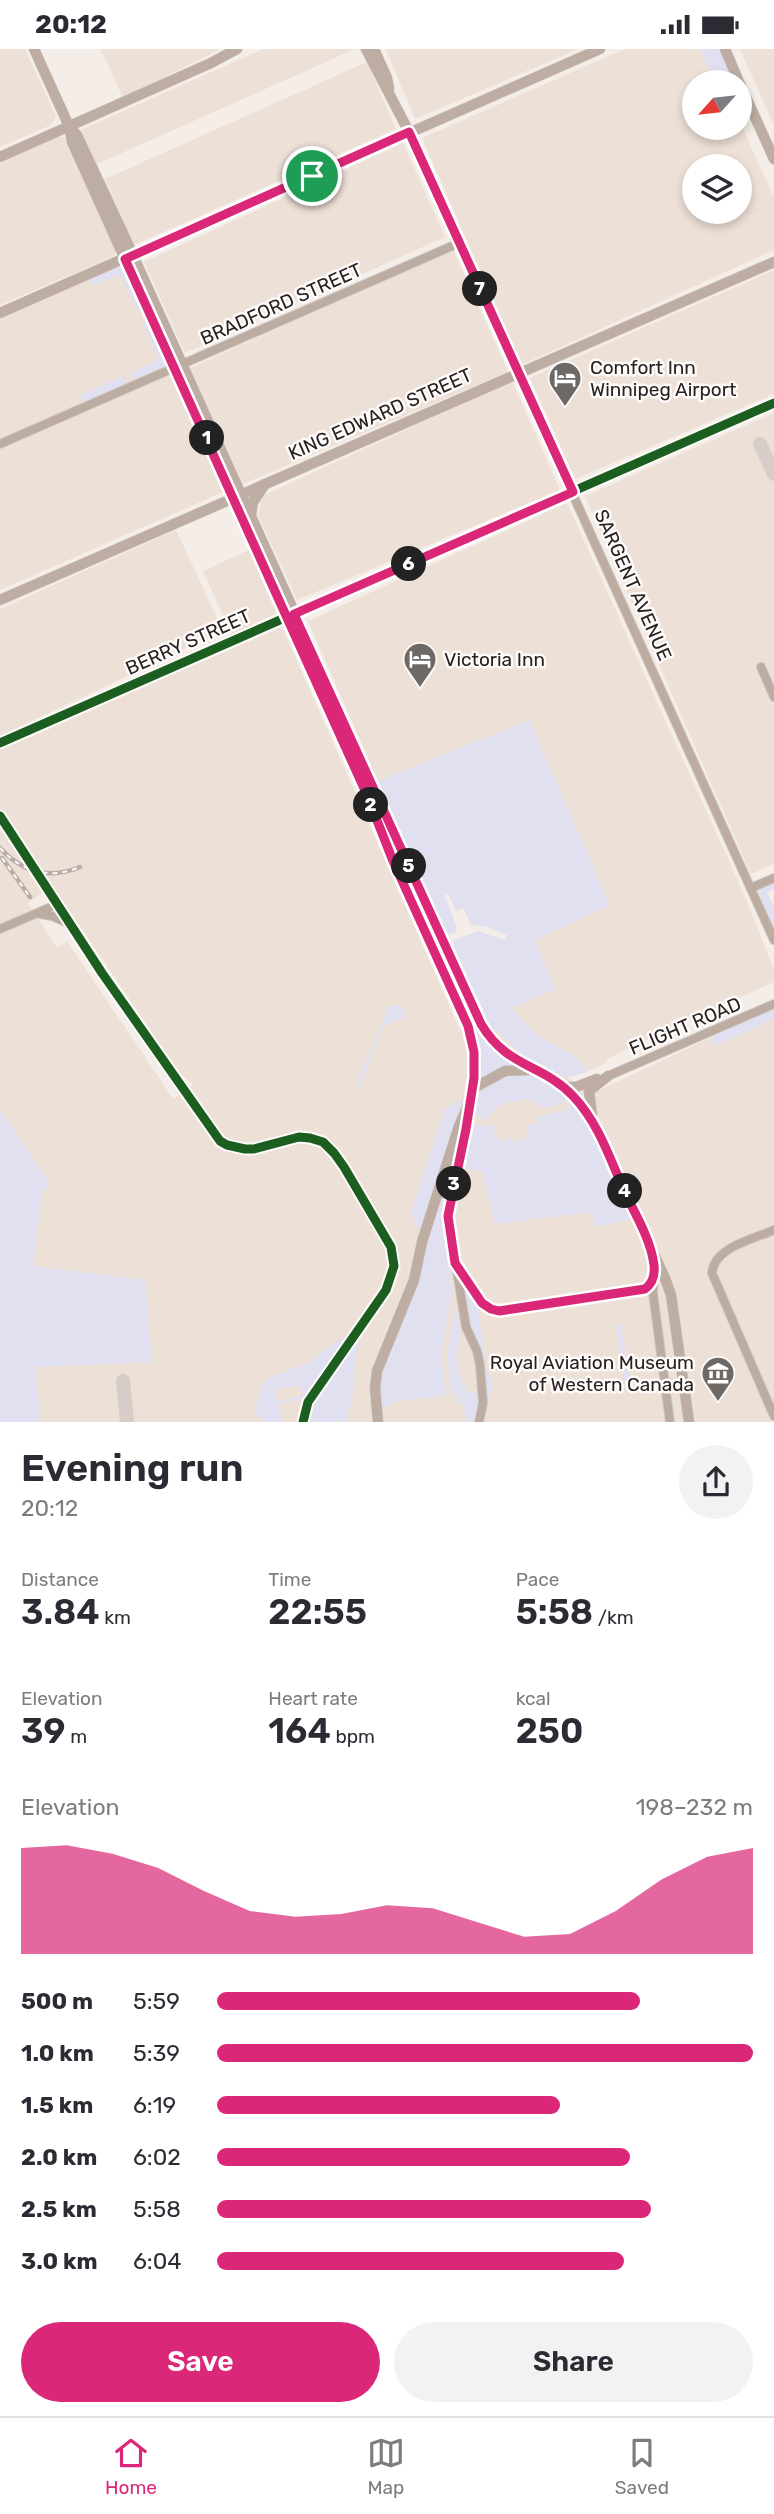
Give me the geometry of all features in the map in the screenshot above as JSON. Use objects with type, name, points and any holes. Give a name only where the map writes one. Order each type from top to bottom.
[{"type":"main road","points":[[34,49],[69,126],[72,142],[129,257],[364,779],[481,1024],[503,1051],[564,1087],[581,1105],[594,1125],[662,1270],[671,1295],[690,1422]]},
{"type":"main road","points":[[227,56],[237,49]]},
{"type":"main road","points":[[0,157],[227,56],[249,49]]},
{"type":"main road","name":"SARGENT AVENUE","points":[[366,49],[380,80],[390,92]]},
{"type":"main road","name":"SARGENT AVENUE","points":[[374,49],[390,92],[518,373]]},
{"type":"main road","points":[[0,313],[600,49]]},
{"type":"main road","points":[[724,49],[734,70]]},
{"type":"main road","points":[[752,110],[774,159]]},
{"type":"main road","name":"KING EDWARD STREET","points":[[0,600],[774,261]]},
{"type":"main road","points":[[265,484],[253,502],[251,514],[290,616]]},
{"type":"main road","points":[[237,496],[253,521]]},
{"type":"main road","points":[[364,779],[393,861],[468,1026],[475,1060],[468,1109],[459,1126],[422,1242],[414,1280],[377,1371],[377,1422]]},
{"type":"main road","points":[[472,1089],[505,1071],[536,1071]]},
{"type":"main road","points":[[564,1087],[576,1087],[608,1076]]},
{"type":"main road","points":[[594,1125],[589,1091],[608,1076]]},
{"type":"street","name":"BRADFORD STREET","points":[[0,444],[459,243]]},
{"type":"street","name":"SARGENT AVENUE","points":[[518,373],[774,940]]},
{"type":"street","name":"BERRY STREET","points":[[0,743],[774,403]]},
{"type":"street","points":[[761,667],[774,697]]},
{"type":"street","points":[[0,815],[71,925],[220,1141],[245,1149],[299,1137],[310,1137],[323,1142],[344,1167],[389,1241],[394,1260],[389,1284],[308,1402],[303,1422]]},
{"type":"street","points":[[751,888],[774,878]]},
{"type":"street","points":[[0,929],[58,904]]},
{"type":"street","points":[[34,915],[48,914],[71,925]]},
{"type":"street","name":"FLIGHT ROAD","points":[[608,1076],[774,1004]]},
{"type":"street","points":[[468,1109],[448,1216],[466,1327],[477,1351],[480,1366],[483,1403],[479,1422]]},
{"type":"street","points":[[774,1230],[721,1254],[714,1262],[712,1273],[774,1416]]},
{"type":"street","points":[[647,1240],[654,1266],[660,1354],[670,1422]]},
{"type":"street","points":[[455,1263],[482,1303],[499,1311],[645,1289],[653,1279]]},
{"type":"shaded area","points":[[0,49],[25,49],[56,117],[51,125],[0,147]]},
{"type":"shaded area","points":[[101,49],[220,49],[123,98]]},
{"type":"shaded area","points":[[263,49],[355,49],[97,164],[81,130]]},
{"type":"shaded area","points":[[578,49],[415,119],[386,50]]},
{"type":"shaded area","points":[[625,49],[707,49],[717,70],[682,70],[682,140],[748,140],[774,198],[774,250],[521,365],[422,138]]},
{"type":"shaded area","points":[[700,49],[719,49],[729,70],[710,70]]},
{"type":"shaded area","points":[[740,49],[774,49],[774,126],[752,76],[752,70],[749,70]]},
{"type":"shaded area","points":[[367,62],[396,129],[134,245],[105,179]]},
{"type":"shaded area","points":[[58,136],[64,138],[116,252],[114,256],[0,305],[0,164]]},
{"type":"shaded area","points":[[403,143],[445,237],[185,353],[144,262]]},
{"type":"shaded area","points":[[453,249],[508,372],[243,484],[190,368]]},
{"type":"shaded area","points":[[122,265],[223,492],[0,590],[0,319]]},
{"type":"shaded area","points":[[123,265],[143,309],[138,311],[120,274],[94,285],[90,282],[92,278]]},
{"type":"shaded area","points":[[774,270],[774,394],[575,479],[530,378]]},
{"type":"shaded area","points":[[148,320],[168,365],[134,379],[130,373],[159,359],[142,323]]},
{"type":"shaded area","points":[[123,376],[125,385],[84,403],[80,395]]},
{"type":"shaded area","points":[[512,381],[560,490],[297,600],[258,515],[262,496]]},
{"type":"shaded area","points":[[774,413],[774,864],[751,874],[585,496]]},
{"type":"shaded area","points":[[567,503],[746,899],[774,970],[774,982],[606,1059],[608,1062],[587,1072],[577,1058],[538,1036],[511,1008],[534,940],[610,905],[529,721],[378,781],[308,621]]},
{"type":"shaded area","points":[[176,530],[223,631],[0,736],[0,609]]},
{"type":"shaded area","points":[[249,550],[276,613],[232,635],[203,571]]},
{"type":"shaded area","points":[[282,627],[460,1030],[493,1014],[589,1095],[774,1008],[774,1422],[0,1422],[0,822],[46,890],[28,903],[57,948],[67,941],[173,1099],[193,1085],[176,1068],[0,808],[0,749]]},
{"type":"shaded area","points":[[529,720],[610,905],[535,940],[555,989],[511,1008],[538,1036],[577,1058],[587,1072],[567,1078],[523,1055],[490,1024],[453,946],[454,940],[478,931],[505,940],[507,935],[487,927],[471,925],[463,908],[456,911],[448,894],[445,895],[457,929],[455,933],[447,935],[378,781]]},
{"type":"shaded area","points":[[774,881],[774,889],[767,892],[774,907],[774,930],[758,891]]},
{"type":"shaded area","points":[[460,993],[517,1067],[479,1080],[477,1040]]},
{"type":"shaded area","points":[[389,1005],[401,1006],[406,1016],[383,1027],[358,1090],[356,1085]]},
{"type":"shaded area","points":[[774,1009],[774,1019],[714,1046],[713,1036]]},
{"type":"shaded area","points":[[526,1072],[554,1084],[566,1095],[565,1100],[561,1104],[543,1108],[527,1099],[500,1104],[486,1119],[475,1114],[480,1089],[497,1077]]},
{"type":"shaded area","points":[[462,1098],[457,1121],[420,1232],[411,1213],[444,1110]]},
{"type":"shaded area","points":[[571,1105],[579,1107],[592,1129],[632,1219],[594,1227],[592,1212],[495,1224],[482,1171],[461,1169],[471,1124],[496,1125],[498,1130],[493,1132],[494,1138],[499,1137],[500,1143],[512,1137],[514,1143],[528,1137],[526,1125],[538,1123],[537,1116],[564,1111]]},
{"type":"shaded area","points":[[0,1108],[51,1185],[42,1191],[33,1266],[145,1280],[152,1362],[36,1367],[40,1422],[0,1422]]},
{"type":"shaded area","points":[[462,1125],[464,1126],[444,1213],[452,1291],[441,1356],[446,1395],[391,1402],[391,1406],[379,1407],[377,1381],[423,1262]]},
{"type":"shaded area","points":[[462,1281],[480,1307],[487,1372],[493,1381],[490,1403],[486,1400],[482,1353],[470,1331]]},
{"type":"shaded area","points":[[455,1306],[460,1331],[456,1353],[458,1371],[469,1393],[479,1392],[480,1401],[475,1422],[466,1422],[463,1403],[458,1403],[457,1393],[451,1394],[447,1355]]},
{"type":"shaded area","points":[[621,1324],[629,1377],[624,1381],[615,1325]]},
{"type":"shaded area","points":[[345,1337],[348,1338],[305,1398],[286,1403],[285,1399],[302,1396],[300,1385],[274,1390],[277,1400],[283,1400],[284,1403],[279,1404],[282,1422],[266,1422],[255,1413],[260,1391],[267,1381],[288,1372],[288,1369],[306,1365]]},
{"type":"shaded area","points":[[355,1342],[359,1345],[353,1396],[350,1396],[352,1409],[346,1410],[348,1422],[308,1422],[312,1405],[317,1407],[312,1404]]},
{"type":"taxiway","points":[[760,444],[774,474]]},
{"type":"taxiway","points":[[123,1381],[127,1422]]},
{"type":"railway","points":[[0,848],[17,863],[37,871],[58,873],[80,867]]},
{"type":"railway","points":[[2,858],[30,897]]},
{"type":"cycle path","points":[[0,743],[774,403]]},
{"type":"cycle path","points":[[0,816],[102,973],[220,1141],[245,1149],[299,1137],[323,1142],[344,1167],[391,1247],[394,1266],[386,1290],[308,1402],[303,1422]]},
{"type":"place","name":"Comfort Inn Winnipeg Airport","points":[[565,408]]},
{"type":"place","name":"Victoria Inn","points":[[420,689]]},
{"type":"place","name":"Royal Aviation Museum of Western Canada","points":[[718,1403]]},
{"type":"route","points":[[409,132],[573,492],[294,614],[481,1024],[490,1038],[511,1058],[554,1080],[568,1091],[590,1117],[647,1240],[654,1266],[653,1279],[645,1289],[494,1310],[480,1301],[455,1263],[448,1216],[474,1078],[475,1060],[468,1026],[393,861],[367,795],[125,259],[312,176],[409,132]]}]
